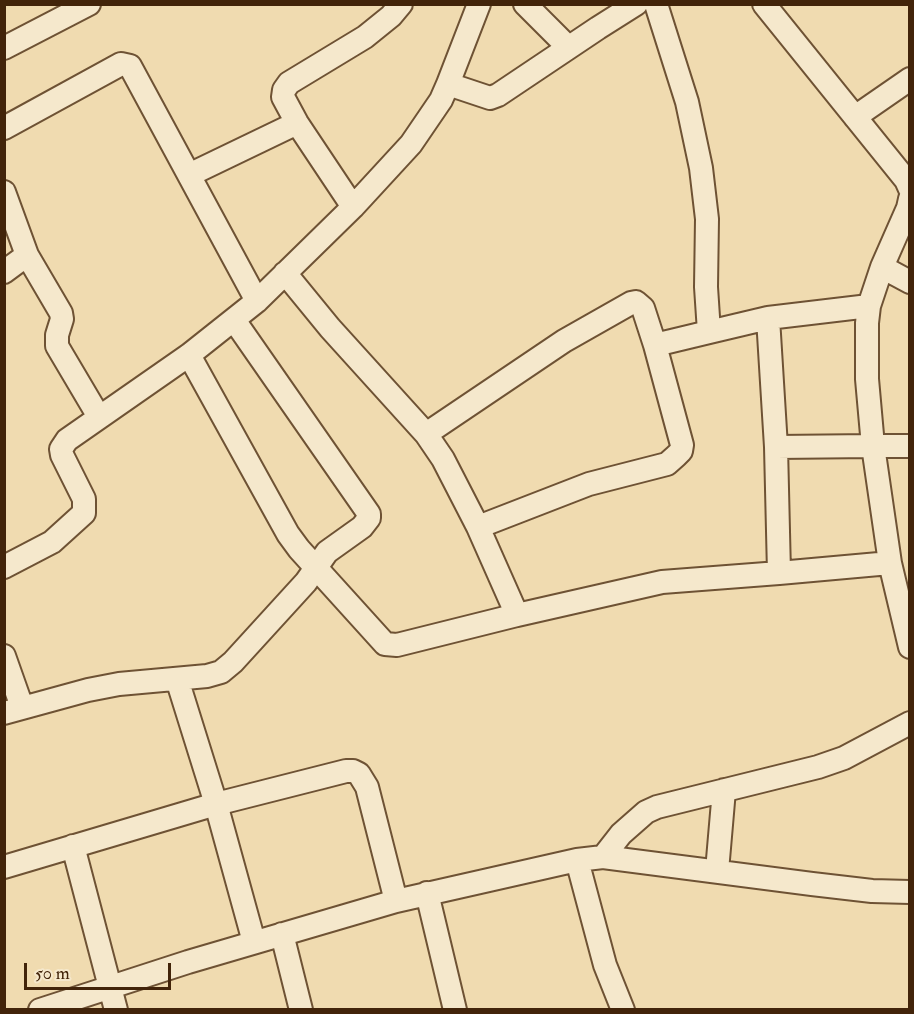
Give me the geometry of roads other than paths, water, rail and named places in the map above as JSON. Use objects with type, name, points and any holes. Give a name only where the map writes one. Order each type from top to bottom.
[{"type":"street","points":[[4,48],[89,4]]},
{"type":"street","points":[[353,207],[297,123],[283,97],[284,90],[289,83],[365,37],[391,16],[401,4]]},
{"type":"street","points":[[4,567],[52,542],[84,513],[84,499],[66,465],[61,449],[67,440],[189,355],[257,301],[353,207],[421,131],[441,100],[480,4]]},
{"type":"street","points":[[525,4],[568,47]]},
{"type":"street","points":[[448,84],[485,97],[494,97],[636,4]]},
{"type":"street","points":[[656,4],[687,102],[701,168],[707,219],[706,287],[709,332]]},
{"type":"street","points":[[764,4],[906,180],[909,189]]},
{"type":"street","points":[[4,128],[121,64],[126,64],[133,69],[257,301]]},
{"type":"street","points":[[855,117],[909,79]]},
{"type":"street","points":[[189,175],[297,123]]},
{"type":"street","points":[[4,192],[27,255],[60,313],[61,325],[56,341],[59,352],[99,417]]},
{"type":"street","points":[[909,199],[908,208],[868,306],[867,379],[873,446],[890,563],[909,647]]},
{"type":"street","points":[[4,272],[27,255]]},
{"type":"street","points":[[882,267],[909,282]]},
{"type":"street","points":[[285,273],[330,328],[426,434],[443,459],[478,527],[517,615]]},
{"type":"street","points":[[426,434],[564,341],[631,303],[636,302],[643,308],[682,445],[681,451],[667,464],[589,484],[478,527]]},
{"type":"street","points":[[655,345],[768,318],[868,306]]},
{"type":"street","points":[[768,318],[776,447],[778,573]]},
{"type":"street","points":[[4,656],[13,710],[119,684],[216,674],[227,667],[306,582],[327,552],[366,523],[369,514],[234,320]]},
{"type":"street","points":[[189,355],[288,534],[381,641],[390,646],[662,582],[890,563]]},
{"type":"street","points":[[776,447],[909,446]]},
{"type":"street","points":[[177,679],[216,804],[254,942]]},
{"type":"street","points":[[603,857],[621,834],[646,812],[818,767],[844,758],[909,723]]},
{"type":"street","points":[[4,867],[216,804],[346,771],[359,774],[367,787],[396,901]]},
{"type":"street","points":[[717,871],[724,790]]},
{"type":"street","points":[[73,846],[116,1010]]},
{"type":"street","points":[[40,1010],[254,942],[396,901],[577,860],[603,857],[872,891],[909,892]]},
{"type":"street","points":[[577,860],[605,965],[623,1010]]},
{"type":"street","points":[[427,893],[455,1010]]},
{"type":"street","points":[[282,934],[300,1010]]}]
